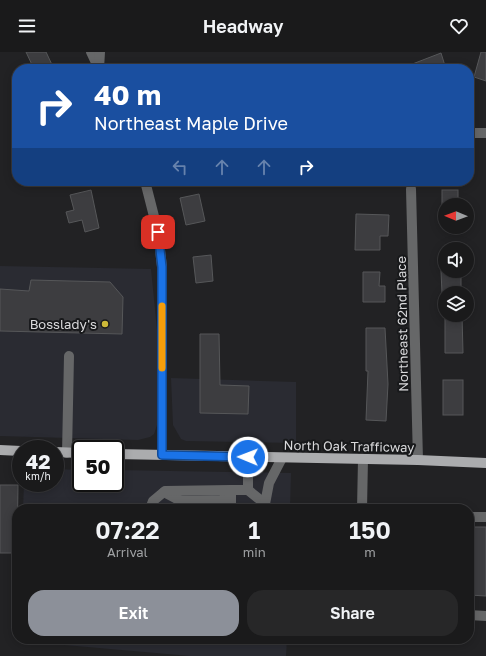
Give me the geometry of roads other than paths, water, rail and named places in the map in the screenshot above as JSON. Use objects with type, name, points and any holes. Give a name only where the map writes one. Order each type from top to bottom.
[{"type":"main road","points":[[0,450],[12,451]]},
{"type":"main road","points":[[64,453],[72,453]]},
{"type":"main road","name":"North Oak Trafficway","points":[[124,454],[418,460],[486,463]]},
{"type":"street","points":[[91,52],[96,64]]},
{"type":"street","points":[[98,64],[100,52]]},
{"type":"street","points":[[474,133],[486,133]]},
{"type":"street","points":[[146,186],[158,232],[162,267],[162,455]]},
{"type":"street","name":"Northeast 62nd Place","points":[[412,188],[418,460]]},
{"type":"street","points":[[67,453],[69,356]]},
{"type":"street","points":[[248,457],[248,490]]},
{"type":"street","points":[[264,504],[269,483],[282,458]]},
{"type":"street","points":[[362,504],[364,459]]},
{"type":"street","points":[[217,504],[231,490]]},
{"type":"street","points":[[231,490],[231,504]]},
{"type":"street","points":[[152,504],[153,501],[164,492],[248,490],[262,504]]},
{"type":"street","points":[[164,492],[181,501],[222,500]]},
{"type":"street","points":[[474,517],[486,517]]},
{"type":"street","points":[[474,615],[486,616]]},
{"type":"place","name":"Bosslady's","points":[[105,324]]}]
